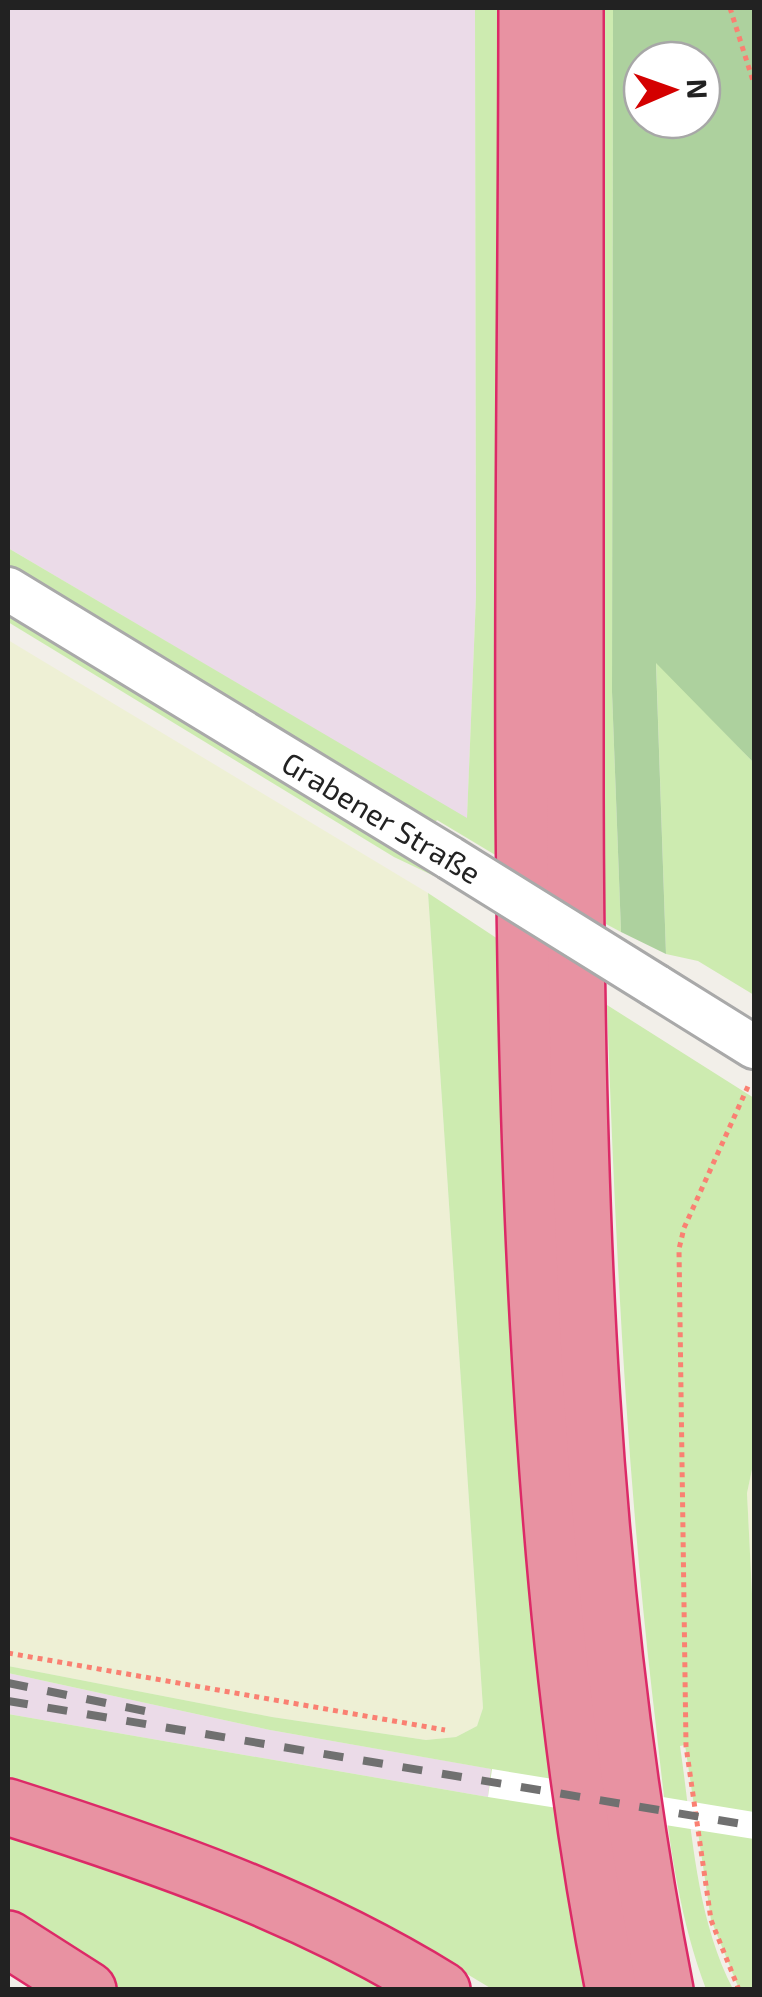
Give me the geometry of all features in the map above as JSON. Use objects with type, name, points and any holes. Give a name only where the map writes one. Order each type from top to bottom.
[{"type":"highway","points":[[527,8],[522,645],[528,1106],[544,1425],[560,1608],[590,1851],[614,1990]]},
{"type":"highway","points":[[575,8],[574,914],[580,1182],[590,1390],[613,1648],[641,1862],[665,1990]]},
{"type":"highway","points":[[613,1648],[642,1728],[678,1933],[693,1990]]},
{"type":"highway","points":[[8,1807],[238,1886],[319,1922],[442,1990]]},
{"type":"highway","points":[[8,1939],[88,1990]]},
{"type":"street","name":"Grabener Straße","points":[[8,589],[656,986],[752,1075]]},
{"type":"path","points":[[730,8],[754,84]]},
{"type":"path","points":[[739,1990],[712,1920],[686,1746],[679,1249],[684,1228],[754,1075]]},
{"type":"path","points":[[8,1653],[445,1730]]},
{"type":"shaded area","points":[[8,8],[475,8],[476,596],[467,819],[8,548]]},
{"type":"shaded area","points":[[8,1673],[270,1730],[492,1769],[488,1797],[8,1714]]},
{"type":"green space","points":[[475,8],[501,8],[497,856],[437,820],[433,826],[8,567],[8,548],[467,818],[476,596]]},
{"type":"green space","points":[[603,8],[613,8],[612,692],[621,932],[606,924],[601,853]]},
{"type":"green space","points":[[613,8],[754,8],[754,763],[656,663],[666,954],[621,932],[612,692]]},
{"type":"green space","points":[[8,609],[436,872],[434,876],[394,857],[8,622]]},
{"type":"green space","points":[[8,640],[428,893],[483,1708],[477,1726],[456,1737],[426,1740],[272,1717],[8,1666]]},
{"type":"green space","points":[[656,661],[754,763],[754,995],[698,961],[666,954]]},
{"type":"green space","points":[[428,893],[498,939],[507,1203],[522,1466],[546,1728],[584,1989],[492,1989],[392,1929],[245,1860],[100,1807],[8,1781],[8,1714],[488,1797],[491,1769],[270,1730],[8,1673],[8,1666],[272,1717],[426,1740],[456,1737],[477,1726],[483,1708]]},
{"type":"green space","points":[[607,1005],[754,1098],[754,1460],[747,1493],[754,1634],[754,1989],[739,1989],[711,1920],[685,1745],[680,1746],[703,1901],[720,1961],[733,1989],[706,1989],[684,1918],[670,1843],[628,1435]]},
{"type":"green space","points":[[754,1460],[754,1634],[747,1493]]},
{"type":"green space","points":[[8,1828],[107,1854],[407,1989],[121,1989],[8,1919]]},
{"type":"pier","points":[[492,1769],[754,1812],[754,1839],[488,1797]]},
{"type":"railway","points":[[8,1683],[145,1711]]},
{"type":"railway","points":[[8,1701],[754,1826]]}]
